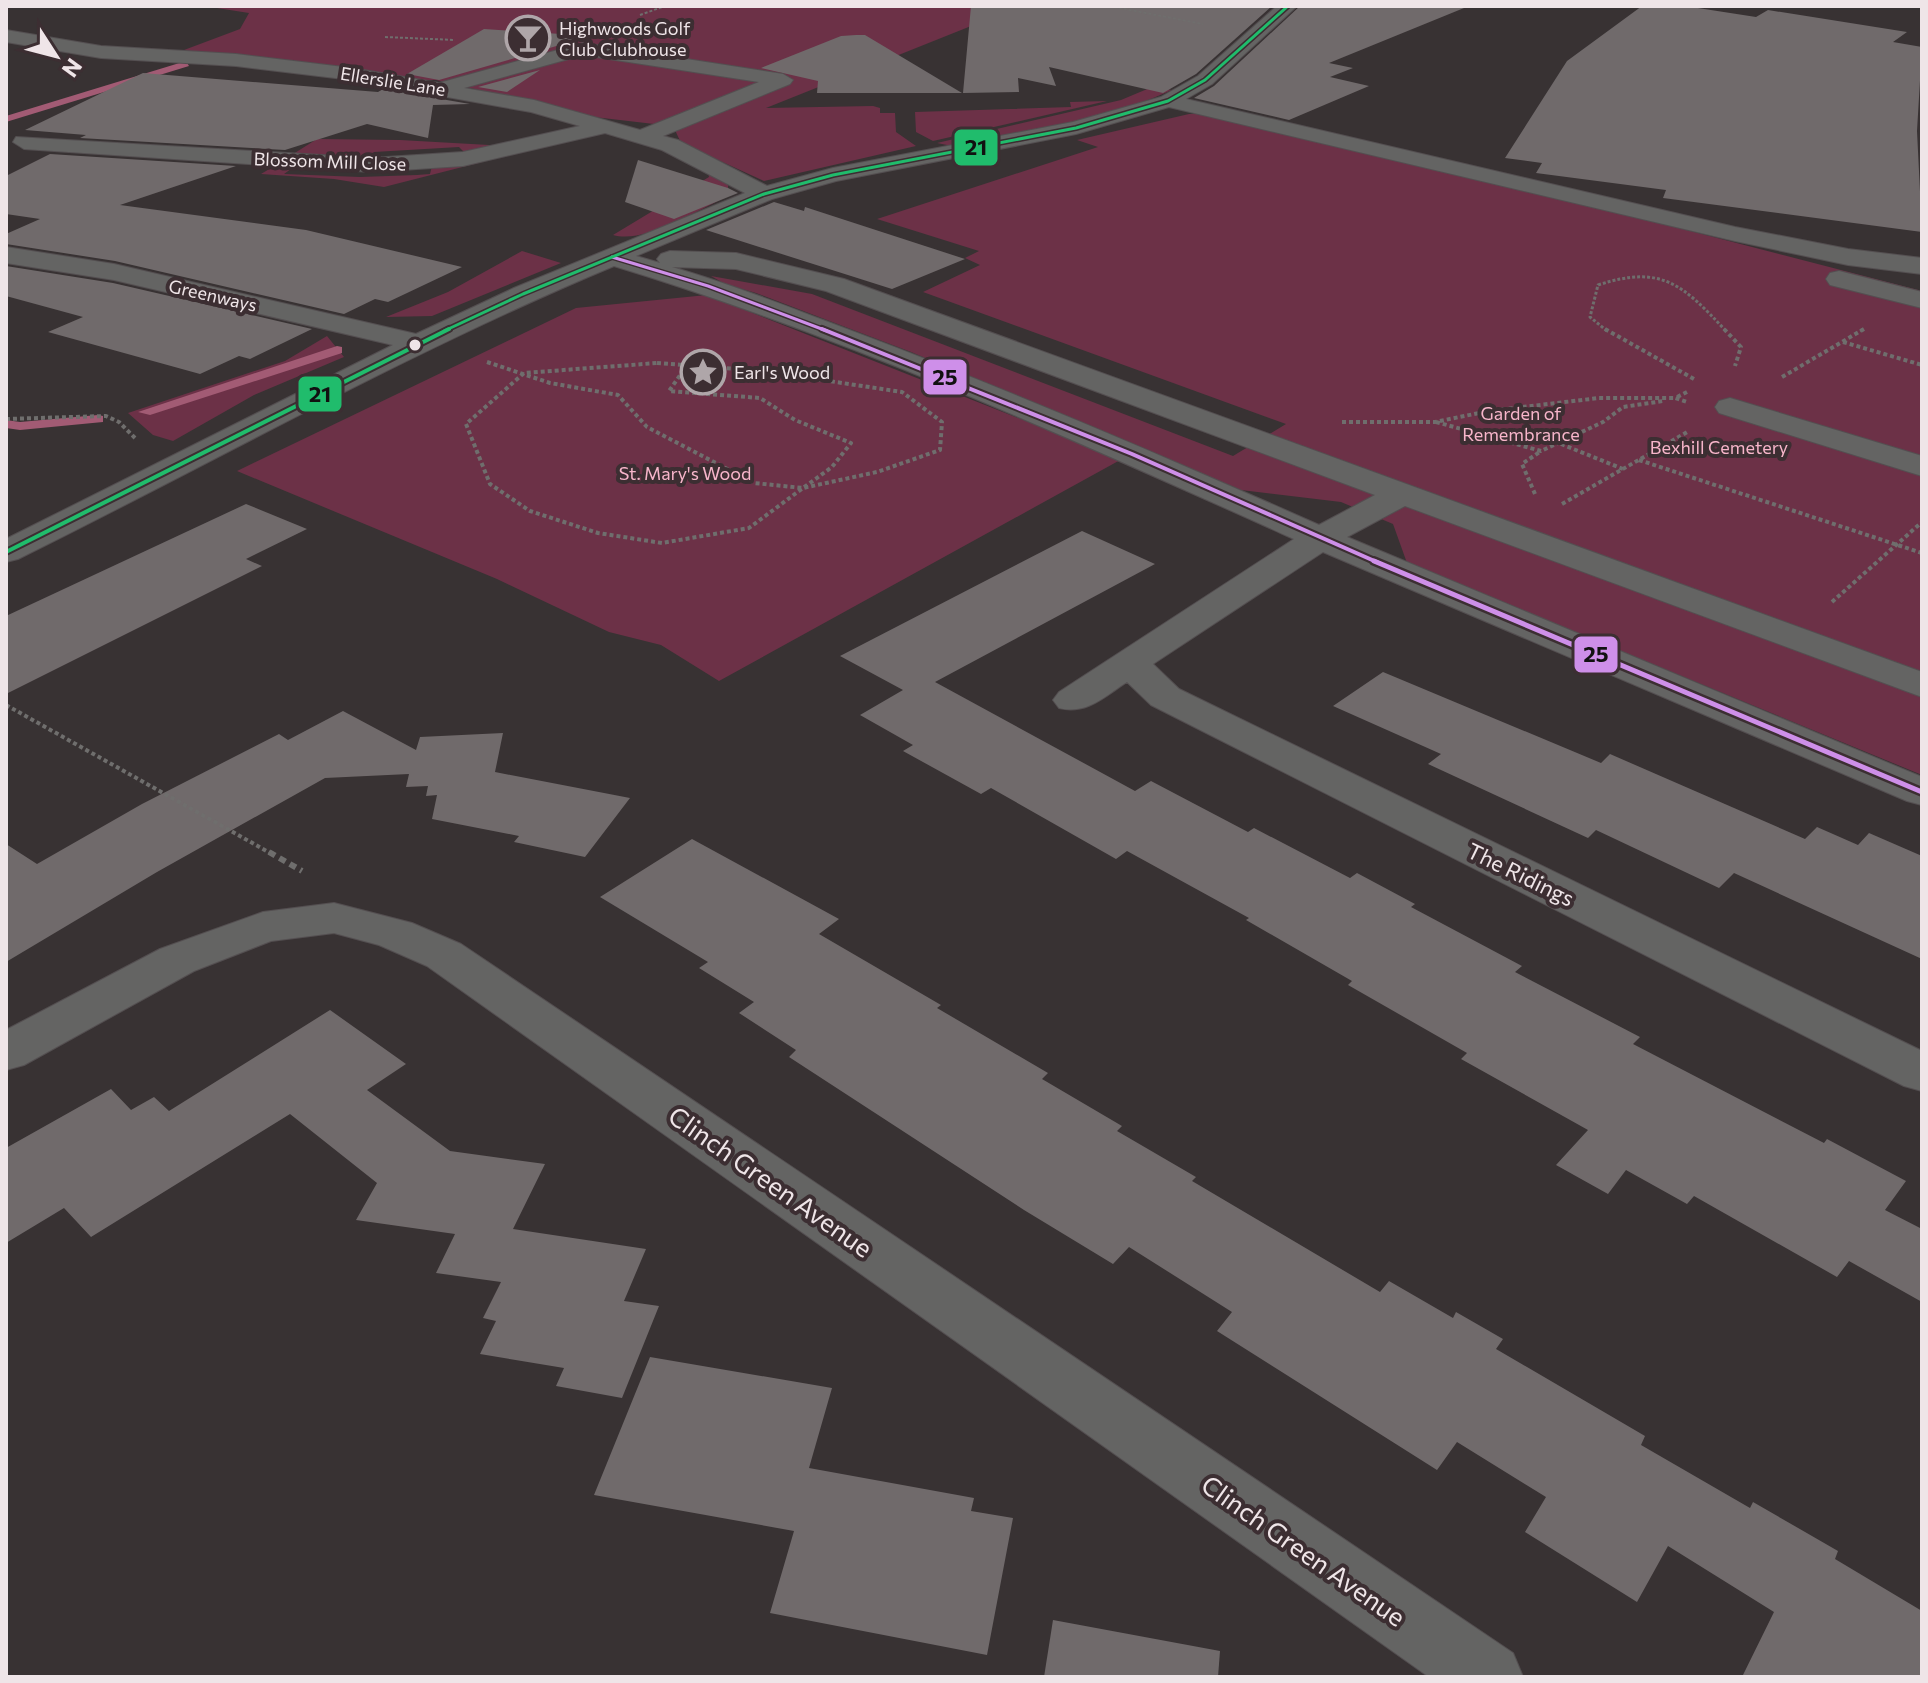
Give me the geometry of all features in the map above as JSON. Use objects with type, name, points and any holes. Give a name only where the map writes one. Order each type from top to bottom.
[{"type":"street","points":[[6,552],[419,343],[612,257],[764,194],[833,175],[1076,128],[1168,101],[1205,80],[1288,6]]},
{"type":"street","name":"Ellerslie Lane","points":[[6,36],[101,52],[282,65],[441,87],[534,106],[644,136],[717,167],[764,194]]},
{"type":"street","points":[[441,87],[583,49],[783,80],[644,136]]},
{"type":"street","points":[[1168,101],[1735,234],[1848,257],[1922,266]]},
{"type":"street","name":"Blossom Mill Close","points":[[24,142],[371,165],[416,163],[499,152],[609,126]]},
{"type":"street","name":"Blossom Mill Close","points":[[238,157],[271,137]]},
{"type":"street","name":"Greenways","points":[[6,255],[114,272],[419,343]]},
{"type":"street","points":[[612,257],[736,261],[835,285],[1922,685]]},
{"type":"street","points":[[612,257],[708,286],[898,358],[1132,454],[1320,538],[1922,792]]},
{"type":"street","points":[[1778,264],[1919,300]]},
{"type":"street","points":[[1726,410],[1922,466]]},
{"type":"street","points":[[1073,700],[1320,538],[1404,493]]},
{"type":"street","name":"The Ridings","points":[[1129,662],[1165,697],[1922,1073]]},
{"type":"street","name":"Clinch Green Avenue","points":[[6,1052],[177,960],[263,927],[334,918],[395,934],[444,955],[1488,1677]]},
{"type":"path","points":[[1109,6],[1259,34]]},
{"type":"path","points":[[420,37],[462,41]]},
{"type":"path","points":[[1703,384],[1612,335],[1590,317],[1598,285],[1623,275],[1649,273],[1673,280],[1741,347],[1737,365],[1726,371]]},
{"type":"path","points":[[1559,506],[1919,300]]},
{"type":"path","points":[[1842,342],[1922,365]]},
{"type":"path","points":[[419,343],[550,383],[618,395],[647,427],[754,483],[803,488],[877,472],[940,450],[942,422]]},
{"type":"path","points":[[688,363],[669,391],[760,398],[795,420],[851,443],[832,467],[749,528],[662,543],[598,533],[530,511],[490,484],[466,424],[524,373],[572,367],[688,363],[902,392],[922,405]]},
{"type":"path","points":[[1539,502],[1522,464],[1541,451],[1603,422],[1623,407],[1675,398],[1689,391]]},
{"type":"path","points":[[1277,446],[1320,423],[1435,422],[1489,411],[1599,398],[1675,398],[1726,410]]},
{"type":"path","points":[[6,419],[24,423],[100,414],[115,420],[135,438],[158,448],[177,468]]},
{"type":"path","points":[[1435,422],[1541,451]]},
{"type":"path","points":[[1561,444],[1624,469]]},
{"type":"path","points":[[1639,460],[1922,553]]},
{"type":"path","points":[[1793,637],[1922,522]]},
{"type":"path","points":[[6,705],[316,879],[334,918]]},
{"type":"green space","points":[[204,6],[1021,6],[766,108],[873,106],[880,108],[880,113],[895,113],[896,132],[916,146],[764,181],[681,143],[675,130],[654,124],[594,117],[436,80],[176,53],[240,29],[249,13]]},
{"type":"green space","points":[[1152,87],[1172,90],[1119,110],[1064,125],[952,146],[937,143],[1121,100]]},
{"type":"green space","points":[[1107,101],[933,141],[916,132],[915,112],[1071,107],[1070,102]]},
{"type":"green space","points":[[1189,114],[1207,114],[1644,219],[1922,291],[1922,775],[1407,563],[1393,524],[1341,502],[1241,490],[911,352],[725,284],[711,276],[812,294],[1233,456],[1286,424],[923,292],[980,265],[965,258],[979,251],[877,219],[1098,147],[1077,140]]},
{"type":"green space","points":[[317,139],[507,146],[466,154],[459,147],[374,152],[366,160],[290,156]]},
{"type":"green space","points":[[490,160],[384,187],[334,179],[261,174],[276,165],[295,166],[284,174],[360,177],[417,175],[430,174],[432,166]]},
{"type":"green space","points":[[708,172],[728,183],[728,192],[722,199],[654,231],[625,237],[613,235],[709,177]]},
{"type":"green space","points":[[522,251],[561,263],[432,316],[386,317],[448,292]]},
{"type":"green space","name":"St. Mary's Wood","points":[[707,295],[1122,459],[719,681],[661,645],[609,632],[497,579],[237,471],[576,308]]},
{"type":"green space","points":[[327,336],[344,357],[254,395],[173,441],[153,435],[128,413],[285,361]]},
{"type":"building","points":[[971,6],[1272,6],[1196,74],[1163,93],[1049,67],[1056,86],[1018,78],[1019,92],[963,93]]},
{"type":"building","points":[[1300,6],[1464,8],[1329,63],[1353,68],[1330,77],[1369,86],[1289,120],[1194,98],[1214,86]]},
{"type":"building","points":[[1642,6],[1685,6],[1756,17],[1768,10],[1907,32],[1893,42],[1922,47],[1917,131],[1922,232],[1663,198],[1666,190],[1536,173],[1542,163],[1505,158],[1567,61]]},
{"type":"building","name":"Highwoods Golf Club Clubhouse","points":[[484,29],[591,36],[439,80],[407,74]]},
{"type":"building","points":[[865,35],[962,93],[817,93],[818,81],[761,68],[841,36]]},
{"type":"building","points":[[540,70],[507,92],[478,87]]},
{"type":"building","points":[[143,73],[378,92],[383,89],[470,104],[433,105],[428,138],[367,124],[285,150],[80,138],[86,135],[25,130]]},
{"type":"building","points":[[50,154],[236,166],[120,205],[306,230],[462,267],[388,302],[375,299],[344,314],[115,261],[6,244],[6,234],[40,219],[6,214],[6,176]]},
{"type":"building","points":[[638,160],[738,193],[674,219],[625,202]]},
{"type":"building","points":[[774,202],[804,211],[805,207],[965,259],[892,289],[706,230]]},
{"type":"building","points":[[6,266],[113,283],[312,329],[250,359],[239,356],[200,374],[48,332],[83,317],[6,296]]},
{"type":"building","points":[[246,504],[307,529],[246,559],[262,566],[6,694],[6,616]]},
{"type":"building","points":[[1082,531],[1155,564],[935,682],[1135,791],[1151,781],[1248,832],[1254,828],[1350,878],[1357,873],[1415,904],[1411,907],[1522,966],[1515,972],[1640,1037],[1633,1044],[1824,1143],[1827,1139],[1906,1181],[1885,1210],[1922,1229],[1922,1302],[1849,1261],[1837,1277],[1694,1196],[1687,1204],[1626,1170],[1608,1194],[1556,1165],[1588,1130],[1461,1059],[1467,1053],[1348,985],[1352,981],[1246,920],[1249,918],[1127,851],[1116,859],[991,788],[981,794],[903,751],[913,745],[860,715],[903,690],[840,656]]},
{"type":"building","points":[[1383,672],[1601,763],[1610,754],[1805,839],[1817,827],[1858,845],[1869,833],[1922,856],[1922,959],[1734,873],[1719,888],[1596,830],[1588,838],[1428,764],[1441,754],[1333,706]]},
{"type":"building","points":[[343,711],[416,750],[420,737],[503,733],[495,772],[630,798],[585,857],[514,842],[519,836],[432,819],[437,795],[426,796],[428,786],[406,787],[409,774],[325,778],[157,872],[6,962],[6,844],[37,864],[142,804],[279,734],[288,740]]},
{"type":"building","points":[[692,839],[839,919],[819,934],[941,1005],[937,1008],[1048,1073],[1042,1079],[1122,1126],[1117,1131],[1196,1177],[1192,1181],[1380,1292],[1389,1281],[1453,1318],[1456,1312],[1503,1339],[1496,1349],[1645,1436],[1641,1445],[1750,1508],[1753,1502],[1838,1551],[1835,1559],[1922,1611],[1922,1677],[1742,1677],[1774,1612],[1668,1546],[1637,1602],[1525,1532],[1546,1497],[1457,1442],[1437,1470],[1217,1331],[1232,1312],[1129,1247],[1113,1264],[1024,1210],[789,1057],[796,1050],[739,1013],[754,1002],[699,968],[708,962],[600,897]]},
{"type":"building","points":[[330,1010],[406,1064],[367,1090],[450,1151],[545,1164],[513,1229],[646,1249],[624,1301],[659,1306],[622,1398],[556,1386],[564,1368],[480,1354],[496,1321],[483,1318],[501,1282],[436,1273],[455,1234],[356,1220],[377,1183],[290,1114],[91,1237],[64,1208],[6,1243],[6,1148],[111,1089],[131,1110],[154,1097],[169,1111]]},
{"type":"building","points":[[650,1357],[832,1388],[809,1468],[974,1498],[971,1511],[1013,1518],[987,1655],[770,1613],[794,1531],[594,1495]]},
{"type":"building","points":[[1053,1620],[1220,1651],[1218,1677],[1044,1677]]},
{"type":"waterway","points":[[6,119],[186,64]]},
{"type":"waterway","points":[[145,412],[337,350]]},
{"type":"waterway","points":[[6,424],[20,426],[98,419]]},
{"type":"transit line","name":"21","points":[[6,552],[419,343],[523,294],[764,194],[833,175],[1076,128],[1168,101],[1205,80],[1288,6]]},
{"type":"transit line","name":"25","points":[[612,257],[708,286],[898,358],[1132,454],[1320,538],[1922,792]]},
{"type":"place","name":"Highwoods Golf Club Clubhouse","points":[[528,38]]},
{"type":"place","name":"Earl's Wood","points":[[703,372]]},
{"type":"park label","name":"Garden of Remembrance","points":[[1521,423]]},
{"type":"park label","name":"Bexhill Cemetery","points":[[1719,447]]}]
